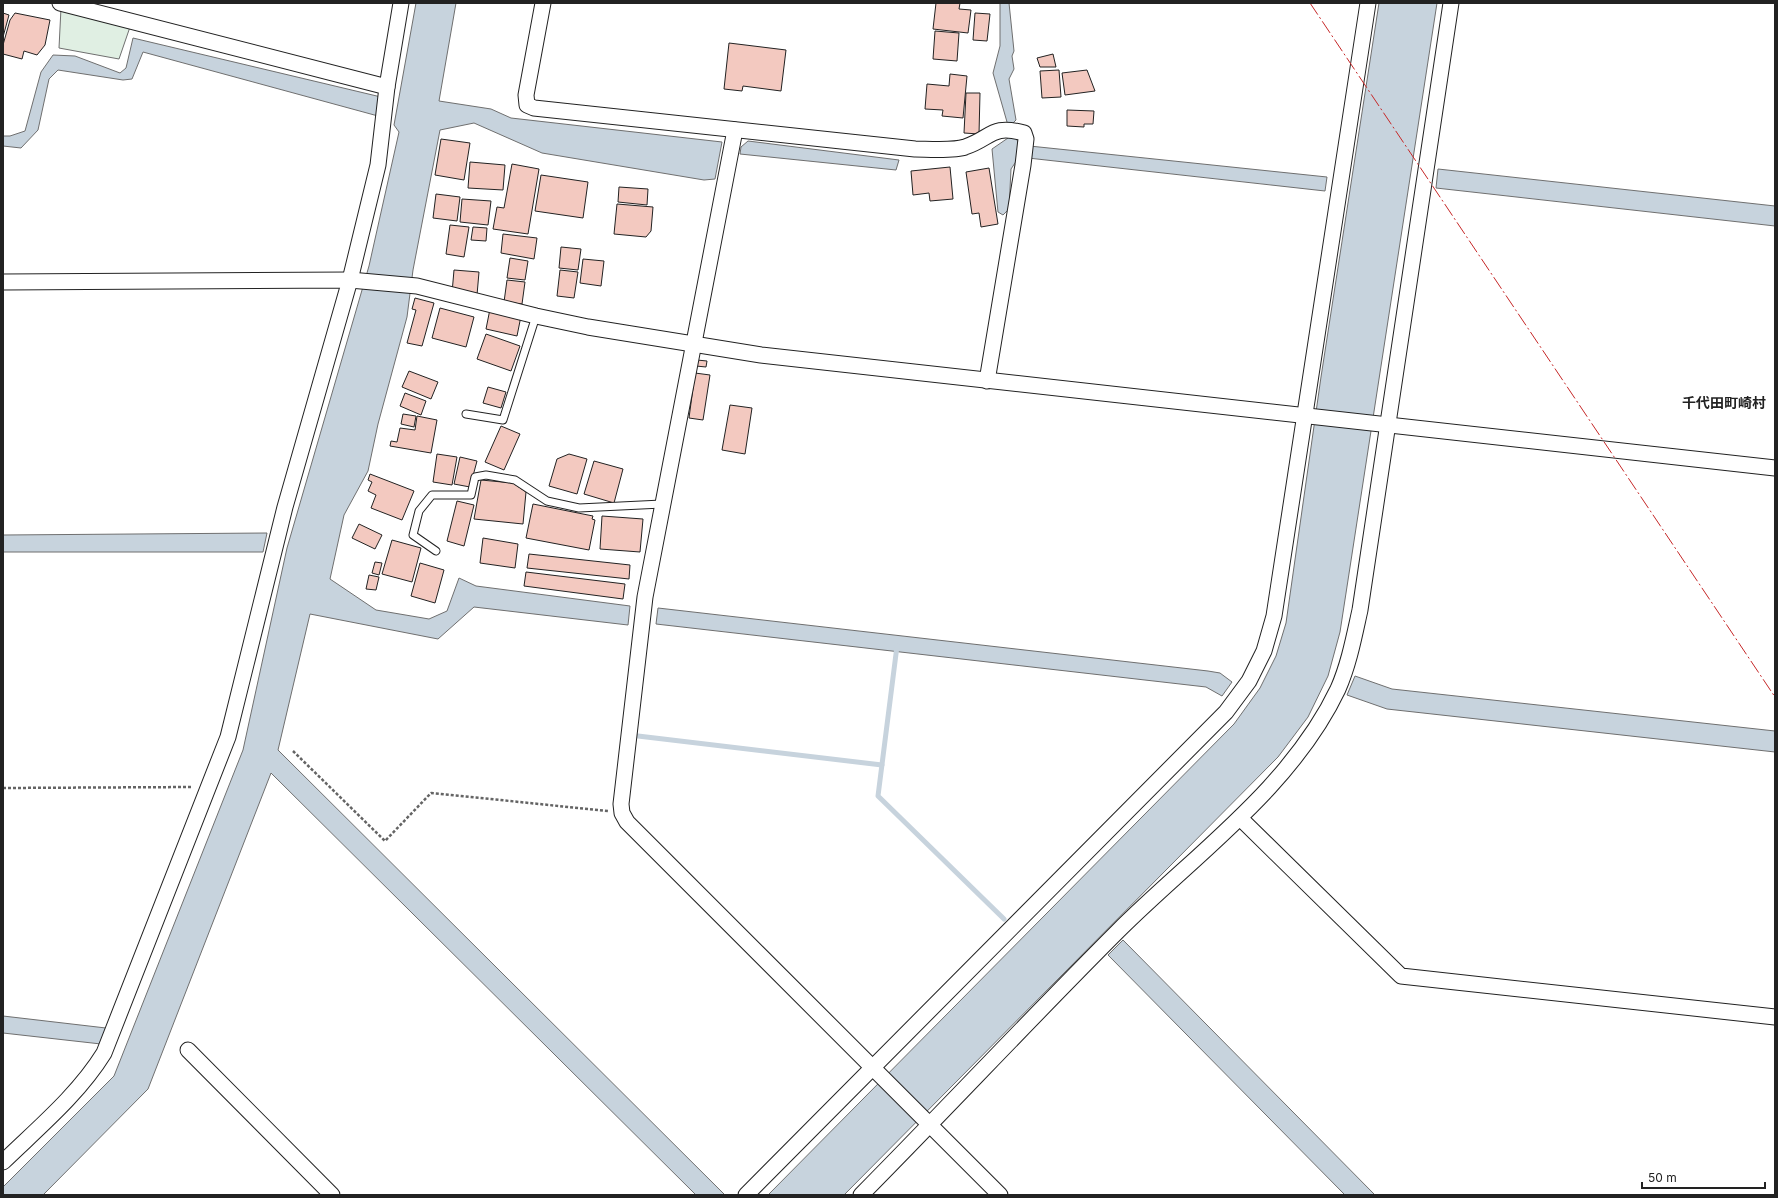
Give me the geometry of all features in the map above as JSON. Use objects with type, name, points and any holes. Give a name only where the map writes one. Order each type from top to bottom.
[{"type":"street","points":[[60,3],[387,87]]},
{"type":"street","points":[[3,1162],[77,1088],[95,1068],[104,1053],[228,737],[286,508],[354,281],[378,165],[387,87],[401,3]]},
{"type":"street","points":[[543,3],[526,95],[527,105],[534,108],[915,150],[965,148],[992,132],[1016,133],[1023,165],[987,381]]},
{"type":"street","points":[[746,1195],[875,1070],[1226,712],[1249,681],[1264,651],[1274,616],[1308,417],[1368,3]]},
{"type":"street","points":[[861,1195],[928,1123],[1119,930],[1240,818],[1296,756],[1320,722],[1338,688],[1350,655],[1360,610],[1380,425],[1451,3]]},
{"type":"street","points":[[735,130],[645,597],[621,804],[622,813],[626,822],[1000,1195]]},
{"type":"street","points":[[3,282],[354,281],[417,286],[536,316],[588,327],[761,355],[1775,468]]},
{"type":"street","points":[[1240,818],[1401,976],[1775,1017]]},
{"type":"street","points":[[188,1050],[332,1195]]},
{"type":"lane","points":[[466,414],[503,420],[536,316]]},
{"type":"lane","points":[[436,551],[413,535],[419,511],[432,495],[471,496],[474,478],[486,475],[516,480],[547,501],[578,508],[662,504]]},
{"type":"path","points":[[292,751],[385,841],[431,793],[622,813]]},
{"type":"path","points":[[3,788],[209,787]]},
{"type":"green space","points":[[61,8],[130,27],[119,59],[59,48]]},
{"type":"shaded area","points":[[416,3],[456,3],[439,101],[491,109],[511,118],[722,142],[715,179],[704,180],[542,153],[474,123],[440,130],[413,270],[407,317],[378,424],[368,471],[344,515],[330,579],[376,610],[429,619],[447,611],[459,578],[476,586],[630,606],[628,625],[474,607],[438,639],[310,614],[278,750],[725,1195],[696,1195],[271,773],[148,1089],[43,1195],[3,1195],[3,1187],[114,1076],[243,750],[287,548],[369,266],[399,132],[394,125]]},
{"type":"shaded area","points":[[1000,3],[1009,3],[1014,51],[1012,56],[1014,69],[1009,79],[1016,120],[1013,123],[1015,137],[1020,145],[1327,177],[1325,191],[1019,157],[1011,169],[1009,209],[1003,215],[998,212],[992,149],[1008,138],[1007,122],[993,73],[1000,46]]},
{"type":"shaded area","points":[[1379,3],[1437,3],[1340,632],[1328,676],[1308,717],[1278,757],[844,1195],[768,1195],[1234,724],[1260,688],[1276,656],[1286,623],[1321,377]]},
{"type":"shaded area","points":[[133,38],[381,97],[378,116],[143,52],[132,79],[123,80],[58,70],[49,79],[38,130],[21,148],[3,146],[3,136],[10,136],[25,131],[41,72],[53,55],[75,56],[120,73],[126,68]]},
{"type":"shaded area","points":[[748,141],[899,160],[896,170],[740,154],[741,147]]},
{"type":"shaded area","points":[[1438,169],[1775,206],[1775,226],[1436,188]]},
{"type":"shaded area","points":[[267,533],[263,552],[3,552],[3,535]]},
{"type":"shaded area","points":[[658,608],[1208,671],[1220,673],[1232,682],[1222,696],[1206,687],[656,624]]},
{"type":"shaded area","points":[[1355,676],[1392,689],[1775,731],[1775,752],[1387,709],[1347,695]]},
{"type":"shaded area","points":[[1123,940],[1375,1195],[1345,1195],[1108,955]]},
{"type":"shaded area","points":[[3,1016],[106,1028],[101,1044],[3,1033]]},
{"type":"building","points":[[936,3],[960,3],[959,9],[971,10],[968,33],[933,29]]},
{"type":"building","points":[[3,13],[9,15],[3,37]]},
{"type":"building","points":[[15,13],[50,20],[45,45],[37,55],[24,51],[22,59],[3,54],[3,45],[10,20]]},
{"type":"building","points":[[975,13],[990,14],[987,41],[973,40]]},
{"type":"building","points":[[935,31],[959,33],[957,61],[933,59]]},
{"type":"building","points":[[729,43],[786,50],[781,91],[743,86],[742,91],[724,89]]},
{"type":"building","points":[[1053,54],[1056,67],[1040,67],[1037,58]]},
{"type":"building","points":[[1059,70],[1061,97],[1042,98],[1040,71]]},
{"type":"building","points":[[1087,70],[1095,91],[1065,95],[1062,73]]},
{"type":"building","points":[[950,74],[967,76],[963,118],[942,116],[943,110],[925,109],[927,84],[949,86]]},
{"type":"building","points":[[966,93],[980,93],[979,134],[964,133]]},
{"type":"building","points":[[1067,110],[1094,111],[1093,124],[1084,124],[1084,127],[1067,126]]},
{"type":"building","points":[[441,139],[470,143],[464,180],[435,175]]},
{"type":"building","points":[[470,162],[505,165],[503,190],[468,188]]},
{"type":"building","points":[[512,164],[539,169],[528,234],[493,229],[497,207],[504,208]]},
{"type":"building","points":[[950,167],[953,199],[930,201],[929,193],[913,195],[911,171]]},
{"type":"building","points":[[989,168],[998,224],[981,227],[979,213],[972,214],[966,172]]},
{"type":"building","points":[[541,175],[588,182],[583,218],[535,211]]},
{"type":"building","points":[[619,187],[648,189],[647,205],[618,202]]},
{"type":"building","points":[[436,194],[460,197],[457,221],[433,218]]},
{"type":"building","points":[[462,199],[491,201],[488,225],[460,222]]},
{"type":"building","points":[[617,204],[653,207],[651,231],[646,237],[614,234]]},
{"type":"building","points":[[450,225],[469,227],[464,257],[446,254]]},
{"type":"building","points":[[473,227],[487,228],[486,241],[471,240]]},
{"type":"building","points":[[503,234],[537,238],[534,259],[501,253]]},
{"type":"building","points":[[561,247],[581,249],[578,270],[559,268]]},
{"type":"building","points":[[510,258],[528,261],[525,280],[507,278]]},
{"type":"building","points":[[583,259],[604,261],[601,286],[580,283]]},
{"type":"building","points":[[454,270],[479,272],[477,295],[452,293]]},
{"type":"building","points":[[560,270],[578,272],[574,298],[557,296]]},
{"type":"building","points":[[507,280],[525,282],[522,304],[504,302]]},
{"type":"building","points":[[415,298],[434,303],[422,346],[407,343],[416,310],[412,309]]},
{"type":"building","points":[[440,308],[474,317],[466,347],[432,338]]},
{"type":"building","points":[[490,309],[521,316],[517,336],[486,329]]},
{"type":"building","points":[[486,334],[520,346],[511,371],[477,359]]},
{"type":"building","points":[[697,360],[707,361],[706,367],[696,366]]},
{"type":"building","points":[[409,371],[438,382],[431,399],[402,387]]},
{"type":"building","points":[[695,373],[710,375],[703,420],[689,418]]},
{"type":"building","points":[[488,387],[506,392],[501,408],[483,403]]},
{"type":"building","points":[[405,393],[426,401],[421,415],[400,406]]},
{"type":"building","points":[[730,405],[752,408],[745,454],[722,450]]},
{"type":"building","points":[[403,414],[416,416],[414,427],[401,424]]},
{"type":"building","points":[[417,416],[437,420],[431,453],[390,446],[391,441],[397,442],[400,428],[415,430]]},
{"type":"building","points":[[501,426],[520,434],[504,470],[485,462]]},
{"type":"building","points":[[437,454],[457,457],[452,485],[433,482]]},
{"type":"building","points":[[569,454],[587,459],[577,494],[549,486],[557,459]]},
{"type":"building","points":[[460,457],[477,461],[470,487],[454,484]]},
{"type":"building","points":[[594,461],[623,469],[614,503],[584,494]]},
{"type":"building","points":[[370,474],[414,491],[402,520],[371,508],[376,495],[368,491],[372,482],[368,480]]},
{"type":"building","points":[[481,480],[513,483],[526,492],[523,524],[474,519]]},
{"type":"building","points":[[457,501],[474,505],[464,546],[447,541]]},
{"type":"building","points":[[533,504],[593,516],[592,519],[595,520],[589,550],[526,538]]},
{"type":"building","points":[[602,516],[643,519],[640,552],[600,549]]},
{"type":"building","points":[[359,524],[382,535],[375,549],[352,538]]},
{"type":"building","points":[[483,538],[518,544],[515,568],[480,563]]},
{"type":"building","points":[[392,540],[421,548],[412,582],[382,574]]},
{"type":"building","points":[[529,554],[630,565],[629,579],[527,568]]},
{"type":"building","points":[[375,562],[382,563],[379,575],[372,573]]},
{"type":"building","points":[[420,563],[444,570],[435,603],[411,596]]},
{"type":"building","points":[[526,572],[625,584],[623,599],[524,586]]},
{"type":"building","points":[[369,575],[379,577],[376,590],[366,589]]},
{"type":"waterway","points":[[897,646],[878,796],[1004,919]]},
{"type":"waterway","points":[[638,736],[882,765]]},
{"type":"power","points":[[1310,3],[1775,697]]},
{"type":"district","name":"千代田町崎村","points":[[1724,402]]}]
